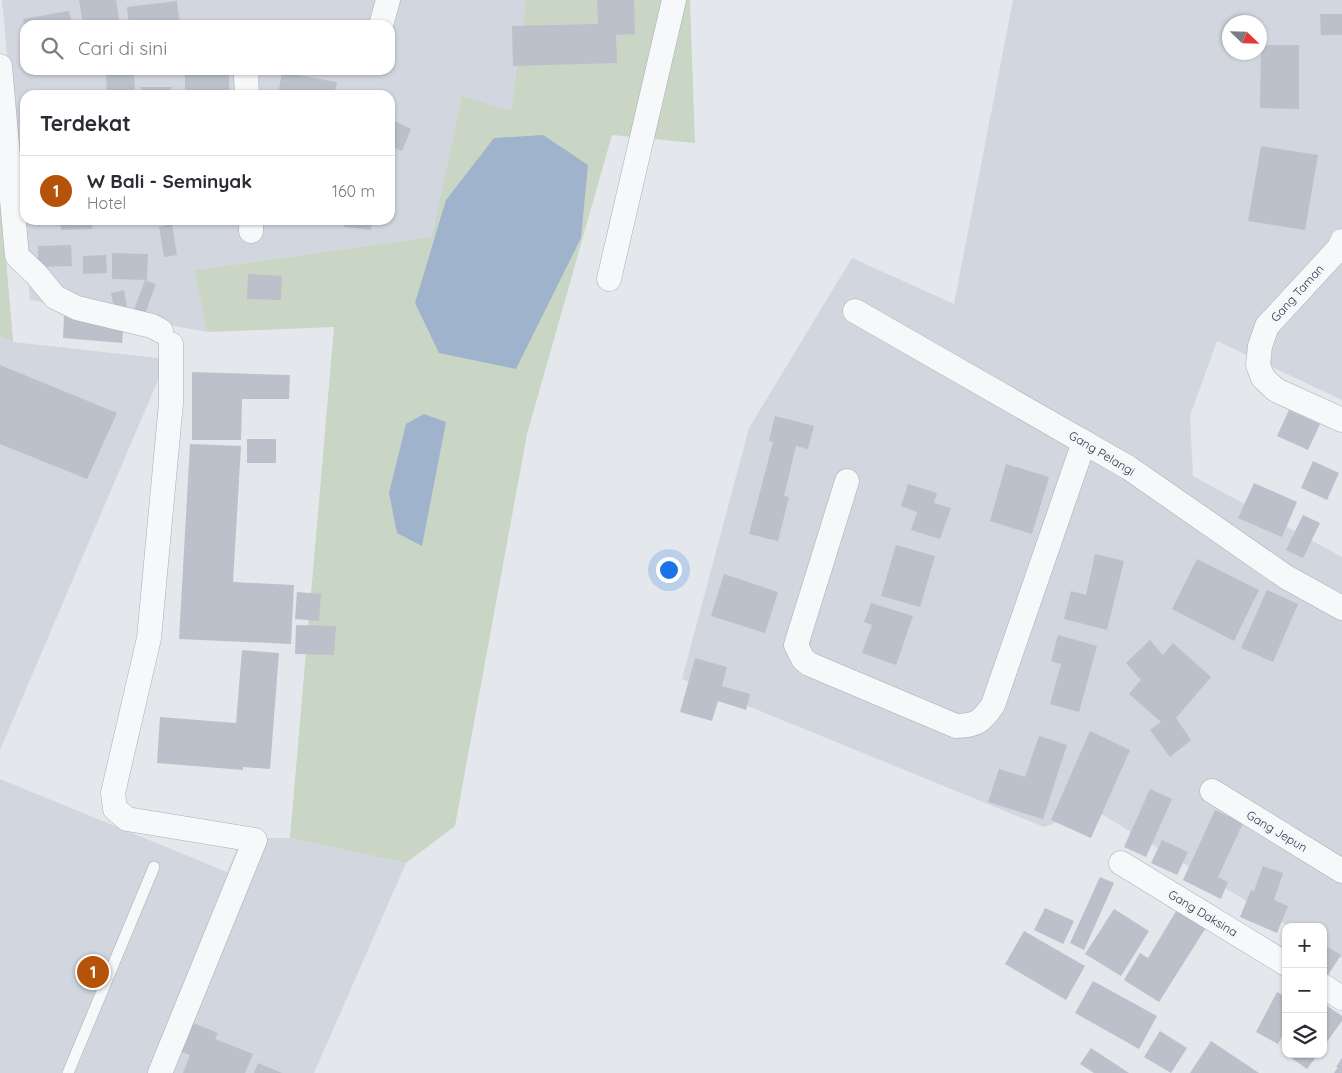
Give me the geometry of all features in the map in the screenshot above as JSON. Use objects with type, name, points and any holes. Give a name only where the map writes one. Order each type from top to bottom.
[{"type":"street","points":[[382,20],[388,0]]},
{"type":"street","points":[[609,279],[674,0]]},
{"type":"street","points":[[0,66],[17,256],[36,274],[54,297],[77,308],[152,326],[166,337],[171,403],[149,638],[113,793],[115,809],[127,819],[255,840],[160,1073]]},
{"type":"street","points":[[247,75],[247,90]]},
{"type":"street","name":"Gang Taman","points":[[1342,241],[1339,248],[1267,326],[1260,346],[1258,365],[1263,378],[1276,390],[1342,420]]},
{"type":"street","name":"Gang Pelangi","points":[[855,311],[1129,468],[1286,577],[1342,608]]},
{"type":"street","points":[[847,481],[796,645],[803,659],[809,664],[956,726],[968,726],[978,722],[993,705],[1084,442]]},
{"type":"street","name":"Gang Jepun","points":[[1212,792],[1342,870]]},
{"type":"street","name":"Gang Daksina","points":[[1120,863],[1282,962]]},
{"type":"street","points":[[1327,989],[1342,998]]},
{"type":"lane","points":[[68,1073],[154,867]]},
{"type":"shaded area","points":[[2,0],[526,0],[511,112],[462,96],[433,237],[194,270],[207,332],[30,300],[23,225],[395,225],[395,90],[20,90],[20,193]]},
{"type":"shaded area","points":[[1013,0],[1342,0],[1342,400],[1217,341],[1190,416],[1193,476],[1342,557],[1342,958],[1327,949],[1327,923],[1283,923],[1093,809],[1044,827],[682,679],[749,428],[852,258],[954,304]]},
{"type":"shaded area","points":[[0,192],[13,342],[167,359],[0,750]]},
{"type":"shaded area","points":[[0,779],[227,872],[242,838],[290,838],[406,863],[314,1073],[0,1073]]},
{"type":"green space","points":[[526,0],[690,0],[695,143],[612,135],[527,434],[455,826],[406,863],[290,838],[334,327],[207,332],[194,270],[432,237],[462,96],[511,111]]},
{"type":"green space","points":[[0,192],[13,342],[0,336]]},
{"type":"water","points":[[543,135],[588,165],[581,238],[516,369],[439,353],[415,303],[446,200],[494,138]]},
{"type":"water","points":[[424,414],[446,422],[422,546],[397,533],[389,493],[406,424]]},
{"type":"building","points":[[79,0],[116,0],[119,20],[82,20]]},
{"type":"building","points":[[597,0],[634,0],[635,34],[616,35],[617,63],[513,66],[512,26],[598,24]]},
{"type":"building","points":[[177,1],[179,20],[128,20],[127,7]]},
{"type":"building","points":[[69,11],[71,20],[23,20]]},
{"type":"building","points":[[1320,14],[1342,14],[1342,35],[1321,35]]},
{"type":"building","points":[[1267,45],[1299,45],[1299,109],[1260,108],[1261,60],[1267,60]]},
{"type":"building","points":[[106,75],[134,75],[135,90],[107,90]]},
{"type":"building","points":[[185,75],[229,75],[229,90],[185,90]]},
{"type":"building","points":[[281,75],[298,75],[337,82],[335,90],[279,90]]},
{"type":"building","points":[[141,87],[171,87],[171,90],[141,90]]},
{"type":"building","points":[[395,121],[411,129],[402,151],[395,148]]},
{"type":"building","points":[[1261,146],[1318,155],[1305,230],[1248,221]]},
{"type":"building","points":[[60,225],[92,225],[92,229],[61,230]]},
{"type":"building","points":[[172,225],[177,255],[164,257],[159,227]]},
{"type":"building","points":[[344,225],[372,225],[371,230],[344,227]]},
{"type":"building","points":[[71,245],[72,266],[38,267],[38,246]]},
{"type":"building","points":[[112,253],[148,254],[147,280],[112,279]]},
{"type":"building","points":[[106,255],[107,273],[83,274],[83,256]]},
{"type":"building","points":[[248,274],[282,276],[281,300],[247,299]]},
{"type":"building","points":[[145,280],[156,284],[143,319],[132,315]]},
{"type":"building","points":[[124,290],[127,308],[115,311],[111,293]]},
{"type":"building","points":[[64,316],[124,321],[122,343],[63,338]]},
{"type":"building","points":[[0,365],[117,413],[87,479],[0,444]]},
{"type":"building","points":[[192,372],[290,375],[289,399],[242,399],[241,440],[192,440]]},
{"type":"building","points":[[1289,410],[1320,424],[1308,450],[1277,436]]},
{"type":"building","points":[[775,416],[814,426],[808,449],[796,446],[784,496],[789,497],[778,541],[749,534],[773,442],[769,441]]},
{"type":"building","points":[[247,439],[276,439],[276,463],[247,463]]},
{"type":"building","points":[[190,444],[241,446],[233,582],[294,585],[291,644],[179,639]]},
{"type":"building","points":[[1313,461],[1339,473],[1327,500],[1301,488]]},
{"type":"building","points":[[1006,464],[1049,477],[1032,534],[990,521]]},
{"type":"building","points":[[1254,483],[1297,502],[1282,537],[1238,518]]},
{"type":"building","points":[[908,484],[937,493],[934,503],[951,508],[940,539],[911,530],[917,512],[901,506]]},
{"type":"building","points":[[1303,515],[1320,523],[1303,558],[1286,550]]},
{"type":"building","points":[[896,545],[935,556],[920,607],[881,596]]},
{"type":"building","points":[[1095,554],[1124,561],[1107,630],[1064,619],[1071,591],[1086,595]]},
{"type":"building","points":[[1197,559],[1259,590],[1234,641],[1172,609]]},
{"type":"building","points":[[724,574],[778,592],[765,633],[711,616]]},
{"type":"building","points":[[1267,590],[1298,604],[1273,662],[1241,648]]},
{"type":"building","points":[[297,592],[321,594],[319,621],[295,619]]},
{"type":"building","points":[[871,603],[913,616],[896,665],[862,653],[872,625],[864,622]]},
{"type":"building","points":[[296,625],[336,626],[334,655],[295,654]]},
{"type":"building","points":[[1058,635],[1097,646],[1079,712],[1050,704],[1061,664],[1051,661]]},
{"type":"building","points":[[1150,640],[1163,655],[1173,643],[1211,677],[1176,718],[1191,740],[1170,757],[1150,730],[1161,722],[1129,694],[1141,680],[1126,663]]},
{"type":"building","points":[[242,650],[279,653],[270,769],[243,767],[243,770],[157,763],[160,717],[236,723]]},
{"type":"building","points":[[695,658],[727,667],[722,686],[750,694],[746,710],[718,701],[712,721],[680,712]]},
{"type":"building","points":[[1090,731],[1130,750],[1091,838],[1051,820]]},
{"type":"building","points":[[1039,736],[1067,745],[1043,819],[988,802],[999,769],[1025,777]]},
{"type":"building","points":[[1150,789],[1172,799],[1146,857],[1124,847]]},
{"type":"building","points":[[1215,810],[1243,823],[1218,877],[1228,882],[1221,899],[1183,880]]},
{"type":"building","points":[[1162,840],[1188,852],[1177,875],[1151,863]]},
{"type":"building","points":[[1263,866],[1283,873],[1274,900],[1288,906],[1277,933],[1240,917],[1251,890],[1254,891]]},
{"type":"building","points":[[1100,877],[1114,883],[1084,950],[1070,943]]},
{"type":"building","points":[[1045,908],[1074,921],[1063,944],[1034,930]]},
{"type":"building","points":[[1178,908],[1207,926],[1159,1002],[1124,980],[1140,953],[1148,958]]},
{"type":"building","points":[[1114,909],[1149,931],[1121,976],[1085,954]]},
{"type":"building","points":[[1024,931],[1085,966],[1066,1000],[1005,964]]},
{"type":"building","points":[[1327,946],[1341,955],[1327,974]]},
{"type":"building","points":[[1093,981],[1157,1016],[1139,1049],[1075,1013]]},
{"type":"building","points":[[1277,992],[1282,995],[1282,1036],[1278,1044],[1256,1032]]},
{"type":"building","points":[[1327,1006],[1342,1016],[1342,1021],[1327,1042]]},
{"type":"building","points":[[191,1022],[218,1033],[215,1039],[253,1054],[245,1073],[183,1073],[190,1055],[179,1051]]},
{"type":"building","points":[[1160,1031],[1187,1048],[1171,1073],[1144,1057]]},
{"type":"building","points":[[1211,1041],[1259,1073],[1190,1073]]},
{"type":"building","points":[[1091,1048],[1129,1073],[1094,1073],[1080,1064]]},
{"type":"building","points":[[1292,1058],[1315,1058],[1307,1069]]},
{"type":"building","points":[[1342,1058],[1342,1073],[1334,1073],[1338,1067],[1336,1067]]},
{"type":"building","points":[[258,1063],[282,1073],[254,1073]]},
{"type":"place","name":"W Bali - Seminyak","points":[[93,972]]}]
